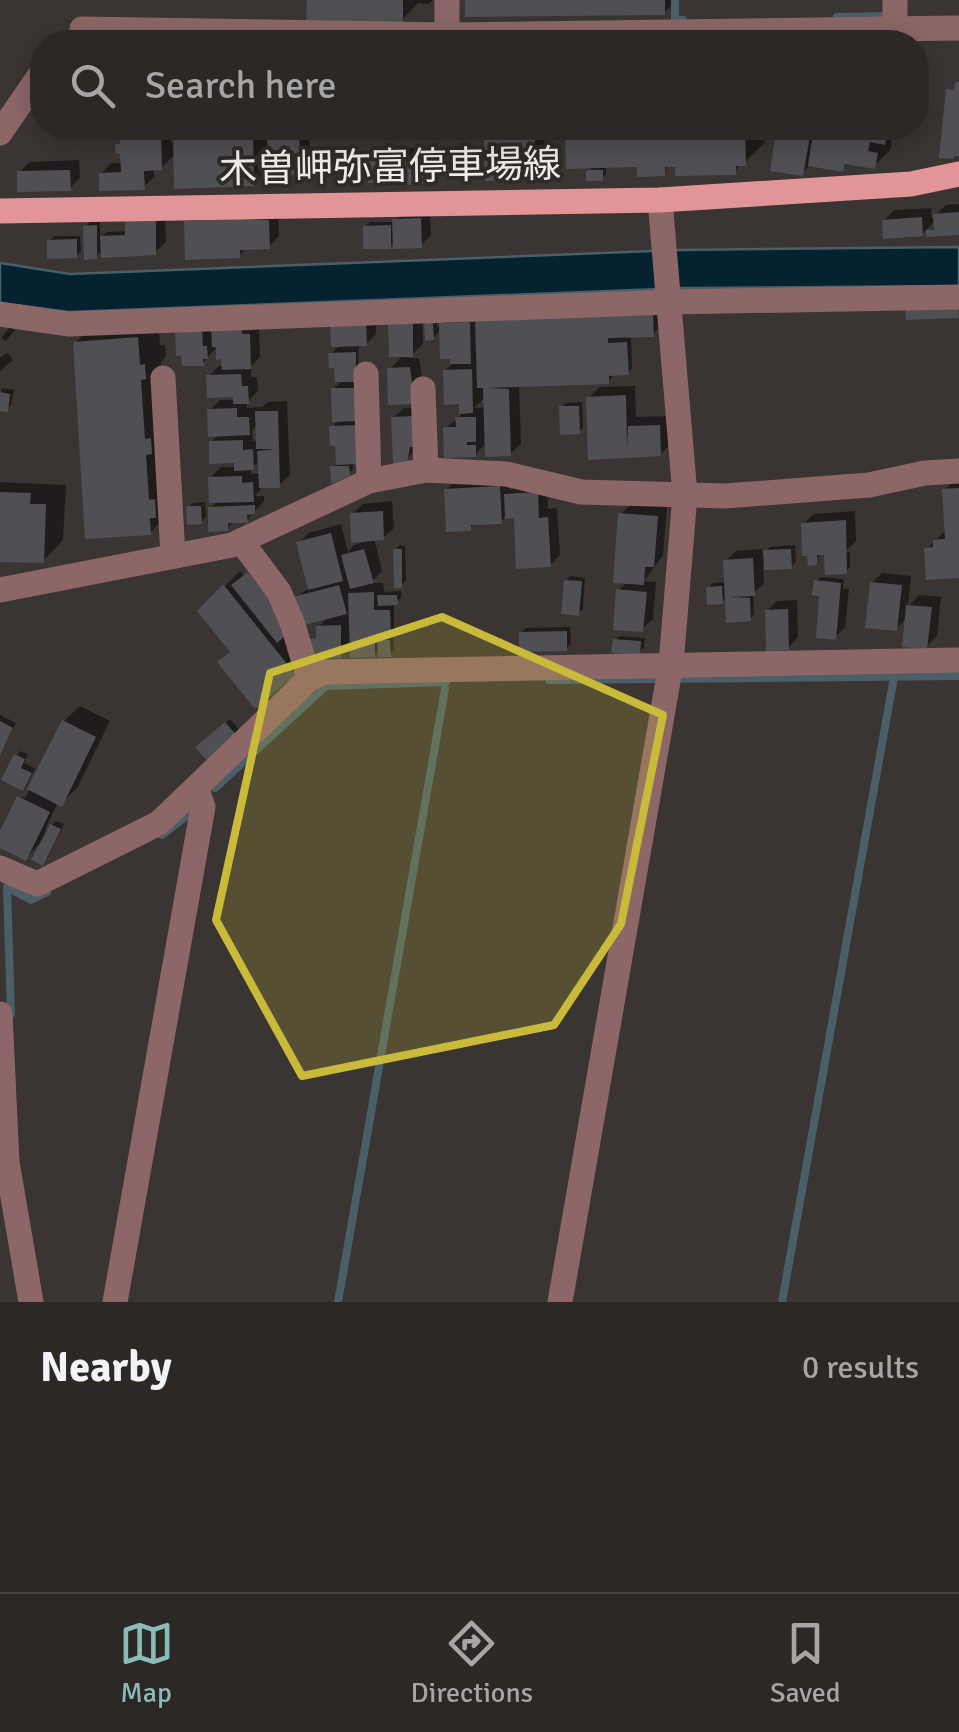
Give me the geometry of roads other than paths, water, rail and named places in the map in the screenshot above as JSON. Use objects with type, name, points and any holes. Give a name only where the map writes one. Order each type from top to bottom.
[{"type":"main road","name":"木曽岬弥富停車場線","points":[[0,211],[660,200],[911,184],[959,174]]},
{"type":"street","points":[[446,30],[447,0]]},
{"type":"street","points":[[895,0],[895,28]]},
{"type":"street","points":[[767,30],[959,28]]},
{"type":"street","points":[[0,134],[30,90]]},
{"type":"street","points":[[560,1302],[669,674],[685,495],[660,200]]},
{"type":"street","points":[[0,314],[68,324],[669,298],[959,298]]},
{"type":"street","points":[[366,374],[369,481]]},
{"type":"street","points":[[163,378],[173,556]]},
{"type":"street","points":[[423,389],[426,470]]},
{"type":"street","points":[[0,590],[241,541],[369,481],[426,470],[506,474],[581,492],[725,496],[869,484],[959,471]]},
{"type":"street","points":[[241,541],[279,592],[308,679]]},
{"type":"street","points":[[0,868],[37,884],[159,822],[197,790],[308,679],[325,672],[669,674],[959,660]]},
{"type":"street","points":[[115,1302],[203,807],[197,790]]},
{"type":"street","points":[[0,1014],[8,1162],[32,1302]]},
{"type":"water","points":[[959,247],[959,286],[685,288],[69,312],[0,303],[0,263],[70,274],[678,250]]},
{"type":"waterway","points":[[675,0],[675,20],[683,20]]},
{"type":"waterway","points":[[837,17],[882,16]]},
{"type":"waterway","points":[[549,680],[959,676]]},
{"type":"waterway","points":[[782,1302],[894,677]]},
{"type":"waterway","points":[[215,788],[326,686],[446,682]]},
{"type":"waterway","points":[[338,1302],[445,689]]},
{"type":"waterway","points":[[162,835],[190,813]]},
{"type":"waterway","points":[[11,1014],[7,887],[31,900],[47,892]]}]
